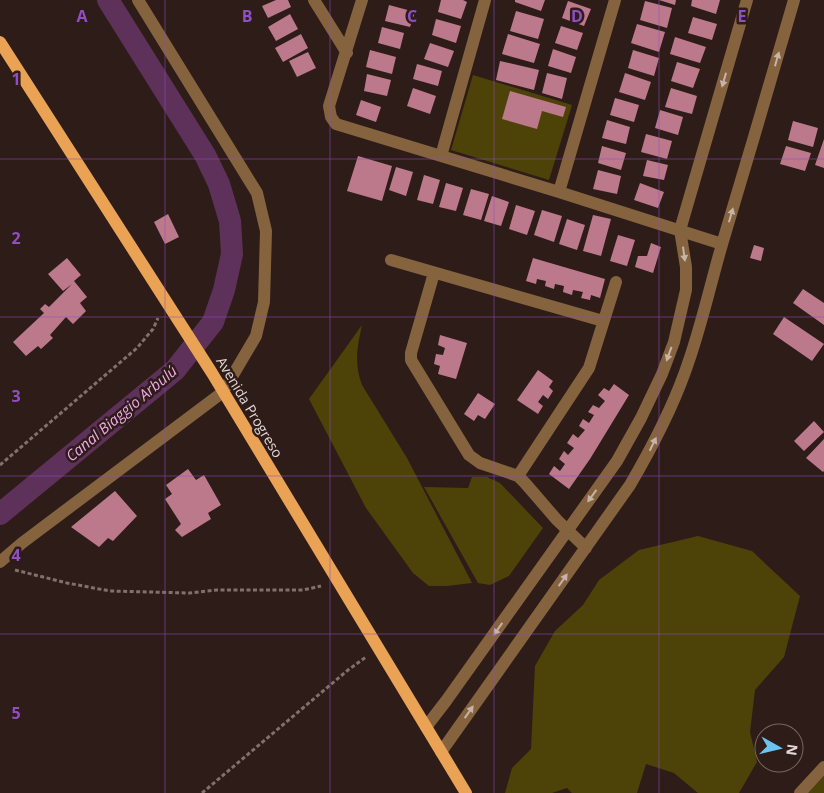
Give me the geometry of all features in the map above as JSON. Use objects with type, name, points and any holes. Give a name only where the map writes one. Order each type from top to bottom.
[{"type":"main road","name":"Avenida Progreso","points":[[0,42],[212,373],[466,793]]},
{"type":"street","points":[[5,565],[22,543],[223,392],[256,336],[264,302],[266,231],[257,192],[138,0]]},
{"type":"street","points":[[314,0],[347,53]]},
{"type":"street","points":[[362,0],[329,106],[331,117],[336,124],[722,244]]},
{"type":"street","points":[[441,156],[485,0]]},
{"type":"street","points":[[559,192],[615,0]]},
{"type":"street","points":[[426,727],[617,461],[641,418],[662,374],[679,321],[686,290],[687,278],[680,230],[747,0]]},
{"type":"street","points":[[441,752],[630,485],[650,450],[685,373],[794,0]]},
{"type":"street","points":[[391,260],[603,321]]},
{"type":"street","points":[[434,273],[411,353],[411,360],[469,455],[480,463],[518,476],[586,548]]},
{"type":"street","points":[[518,476],[589,368],[616,282]]},
{"type":"street","points":[[679,321],[700,326]]},
{"type":"street","points":[[800,793],[824,767]]},
{"type":"path","points":[[0,465],[136,348],[153,329],[167,302]]},
{"type":"path","points":[[5,565],[66,583],[110,591],[190,593],[217,590],[303,590],[339,583]]},
{"type":"path","points":[[202,793],[348,670],[379,648]]},
{"type":"shaded area","points":[[473,75],[572,105],[549,180],[451,150]]},
{"type":"shaded area","points":[[362,325],[357,355],[359,377],[362,385],[407,458],[472,583],[429,586],[413,573],[366,508],[309,399]]},
{"type":"shaded area","points":[[472,477],[487,477],[500,483],[543,528],[509,576],[490,585],[478,583],[424,487],[468,488]]},
{"type":"shaded area","points":[[698,536],[752,551],[800,596],[784,657],[755,690],[750,732],[754,749],[754,767],[739,793],[698,793],[674,773],[646,764],[637,793],[572,793],[567,788],[552,793],[505,793],[512,768],[531,749],[535,666],[555,631],[583,605],[599,580],[639,550]]},
{"type":"shaded area","points":[[824,776],[824,793],[808,793]]},
{"type":"building","points":[[276,0],[288,0],[291,7],[268,18],[262,6]]},
{"type":"building","points":[[441,0],[463,0],[467,2],[461,19],[438,12]]},
{"type":"building","points":[[515,0],[545,0],[541,11],[515,2]]},
{"type":"building","points":[[659,0],[676,0],[675,5]]},
{"type":"building","points":[[692,0],[720,0],[716,14],[691,6]]},
{"type":"building","points":[[568,1],[591,9],[584,26],[562,18]]},
{"type":"building","points":[[645,1],[672,8],[667,28],[640,20]]},
{"type":"building","points":[[389,5],[415,12],[410,27],[385,21]]},
{"type":"building","points":[[516,11],[544,19],[538,39],[510,31]]},
{"type":"building","points":[[290,14],[298,29],[276,41],[268,27]]},
{"type":"building","points":[[693,17],[717,24],[712,40],[688,33]]},
{"type":"building","points":[[436,19],[461,26],[456,43],[432,35]]},
{"type":"building","points":[[637,24],[665,32],[659,52],[631,43]]},
{"type":"building","points":[[561,26],[583,33],[577,50],[555,43]]},
{"type":"building","points":[[382,27],[404,33],[400,49],[378,43]]},
{"type":"building","points":[[301,34],[308,48],[283,62],[275,48]]},
{"type":"building","points":[[508,34],[540,44],[534,63],[502,54]]},
{"type":"building","points":[[675,37],[706,47],[700,63],[670,54]]},
{"type":"building","points":[[430,43],[454,51],[448,67],[424,59]]},
{"type":"building","points":[[553,49],[576,57],[571,73],[548,66]]},
{"type":"building","points":[[370,50],[396,57],[392,74],[366,67]]},
{"type":"building","points":[[633,50],[659,58],[654,76],[628,68]]},
{"type":"building","points":[[308,52],[316,68],[297,77],[289,61]]},
{"type":"building","points":[[500,61],[539,70],[534,90],[496,80]]},
{"type":"building","points":[[677,62],[700,69],[693,88],[671,81]]},
{"type":"building","points":[[417,64],[442,71],[438,86],[413,79]]},
{"type":"building","points":[[547,73],[567,78],[562,99],[542,93]]},
{"type":"building","points":[[625,73],[651,82],[645,100],[619,92]]},
{"type":"building","points":[[367,74],[391,80],[387,96],[364,91]]},
{"type":"building","points":[[413,88],[436,96],[430,114],[407,106]]},
{"type":"building","points":[[671,88],[697,96],[692,114],[665,107]]},
{"type":"building","points":[[510,91],[566,107],[563,117],[542,111],[537,129],[502,119]]},
{"type":"building","points":[[615,98],[639,105],[634,122],[610,115]]},
{"type":"building","points":[[361,100],[381,107],[376,122],[356,115]]},
{"type":"building","points":[[660,110],[683,117],[678,135],[655,128]]},
{"type":"building","points":[[607,120],[630,127],[626,144],[602,138]]},
{"type":"building","points":[[793,121],[818,128],[813,147],[788,140]]},
{"type":"building","points":[[646,134],[672,141],[667,159],[641,152]]},
{"type":"building","points":[[824,139],[824,168],[815,165]]},
{"type":"building","points":[[602,146],[626,153],[621,170],[598,163]]},
{"type":"building","points":[[786,146],[811,153],[805,171],[780,164]]},
{"type":"building","points":[[358,156],[392,166],[382,201],[347,191]]},
{"type":"building","points":[[647,160],[668,165],[664,180],[643,176]]},
{"type":"building","points":[[396,167],[413,172],[406,196],[389,190]]},
{"type":"building","points":[[598,170],[621,176],[617,194],[593,189]]},
{"type":"building","points":[[424,175],[440,180],[433,204],[417,200]]},
{"type":"building","points":[[446,183],[463,188],[456,211],[439,207]]},
{"type":"building","points":[[640,183],[664,192],[658,208],[634,200]]},
{"type":"building","points":[[471,189],[489,194],[481,220],[463,215]]},
{"type":"building","points":[[492,196],[509,202],[501,226],[484,221]]},
{"type":"building","points":[[516,205],[535,211],[527,235],[509,229]]},
{"type":"building","points":[[542,210],[562,216],[554,242],[534,235]]},
{"type":"building","points":[[168,214],[179,237],[165,244],[154,222]]},
{"type":"building","points":[[593,215],[611,219],[601,256],[583,251]]},
{"type":"building","points":[[567,219],[585,225],[577,250],[559,244]]},
{"type":"building","points":[[618,235],[635,240],[627,266],[610,261]]},
{"type":"building","points":[[651,243],[661,247],[653,273],[635,267],[638,256],[647,256]]},
{"type":"building","points":[[754,245],[764,248],[761,261],[750,258]]},
{"type":"building","points":[[67,258],[81,275],[74,281],[87,297],[80,303],[86,311],[73,324],[66,317],[50,335],[53,338],[41,349],[38,346],[26,356],[13,342],[44,313],[40,309],[45,304],[49,307],[72,284],[63,291],[48,274]]},
{"type":"building","points":[[533,258],[605,279],[600,298],[591,295],[590,300],[581,298],[583,292],[573,290],[572,295],[563,292],[564,286],[555,284],[554,289],[545,286],[546,281],[537,279],[536,284],[526,281]]},
{"type":"building","points":[[803,289],[824,303],[824,325],[793,303]]},
{"type":"building","points":[[784,317],[824,344],[812,361],[773,334]]},
{"type":"building","points":[[440,335],[467,343],[456,379],[438,374],[440,366],[434,364],[436,354],[443,355],[445,348],[438,345]]},
{"type":"building","points":[[538,370],[553,381],[549,387],[553,391],[548,399],[543,395],[538,402],[543,406],[538,414],[517,400]]},
{"type":"building","points":[[614,384],[629,395],[590,459],[569,489],[549,474],[554,466],[560,471],[565,464],[559,459],[564,451],[568,455],[574,448],[567,443],[573,434],[578,438],[585,430],[579,426],[583,419],[589,423],[594,415],[588,412],[593,405],[599,408],[605,401],[598,395],[604,388],[609,391]]},
{"type":"building","points":[[478,393],[495,404],[485,419],[478,415],[474,421],[464,414]]},
{"type":"building","points":[[814,421],[824,432],[804,451],[794,441]]},
{"type":"building","points":[[824,439],[824,471],[823,472],[806,458]]},
{"type":"building","points":[[188,469],[196,480],[204,475],[221,505],[208,513],[211,519],[182,537],[175,530],[181,524],[165,499],[172,494],[166,485]]},
{"type":"building","points":[[115,491],[137,516],[113,541],[108,538],[99,547],[71,527]]},
{"type":"waterway","name":"Canal Biaggio Arbulú","points":[[0,514],[175,370],[213,322],[224,290],[232,254],[230,221],[219,184],[205,155],[108,0]]}]
